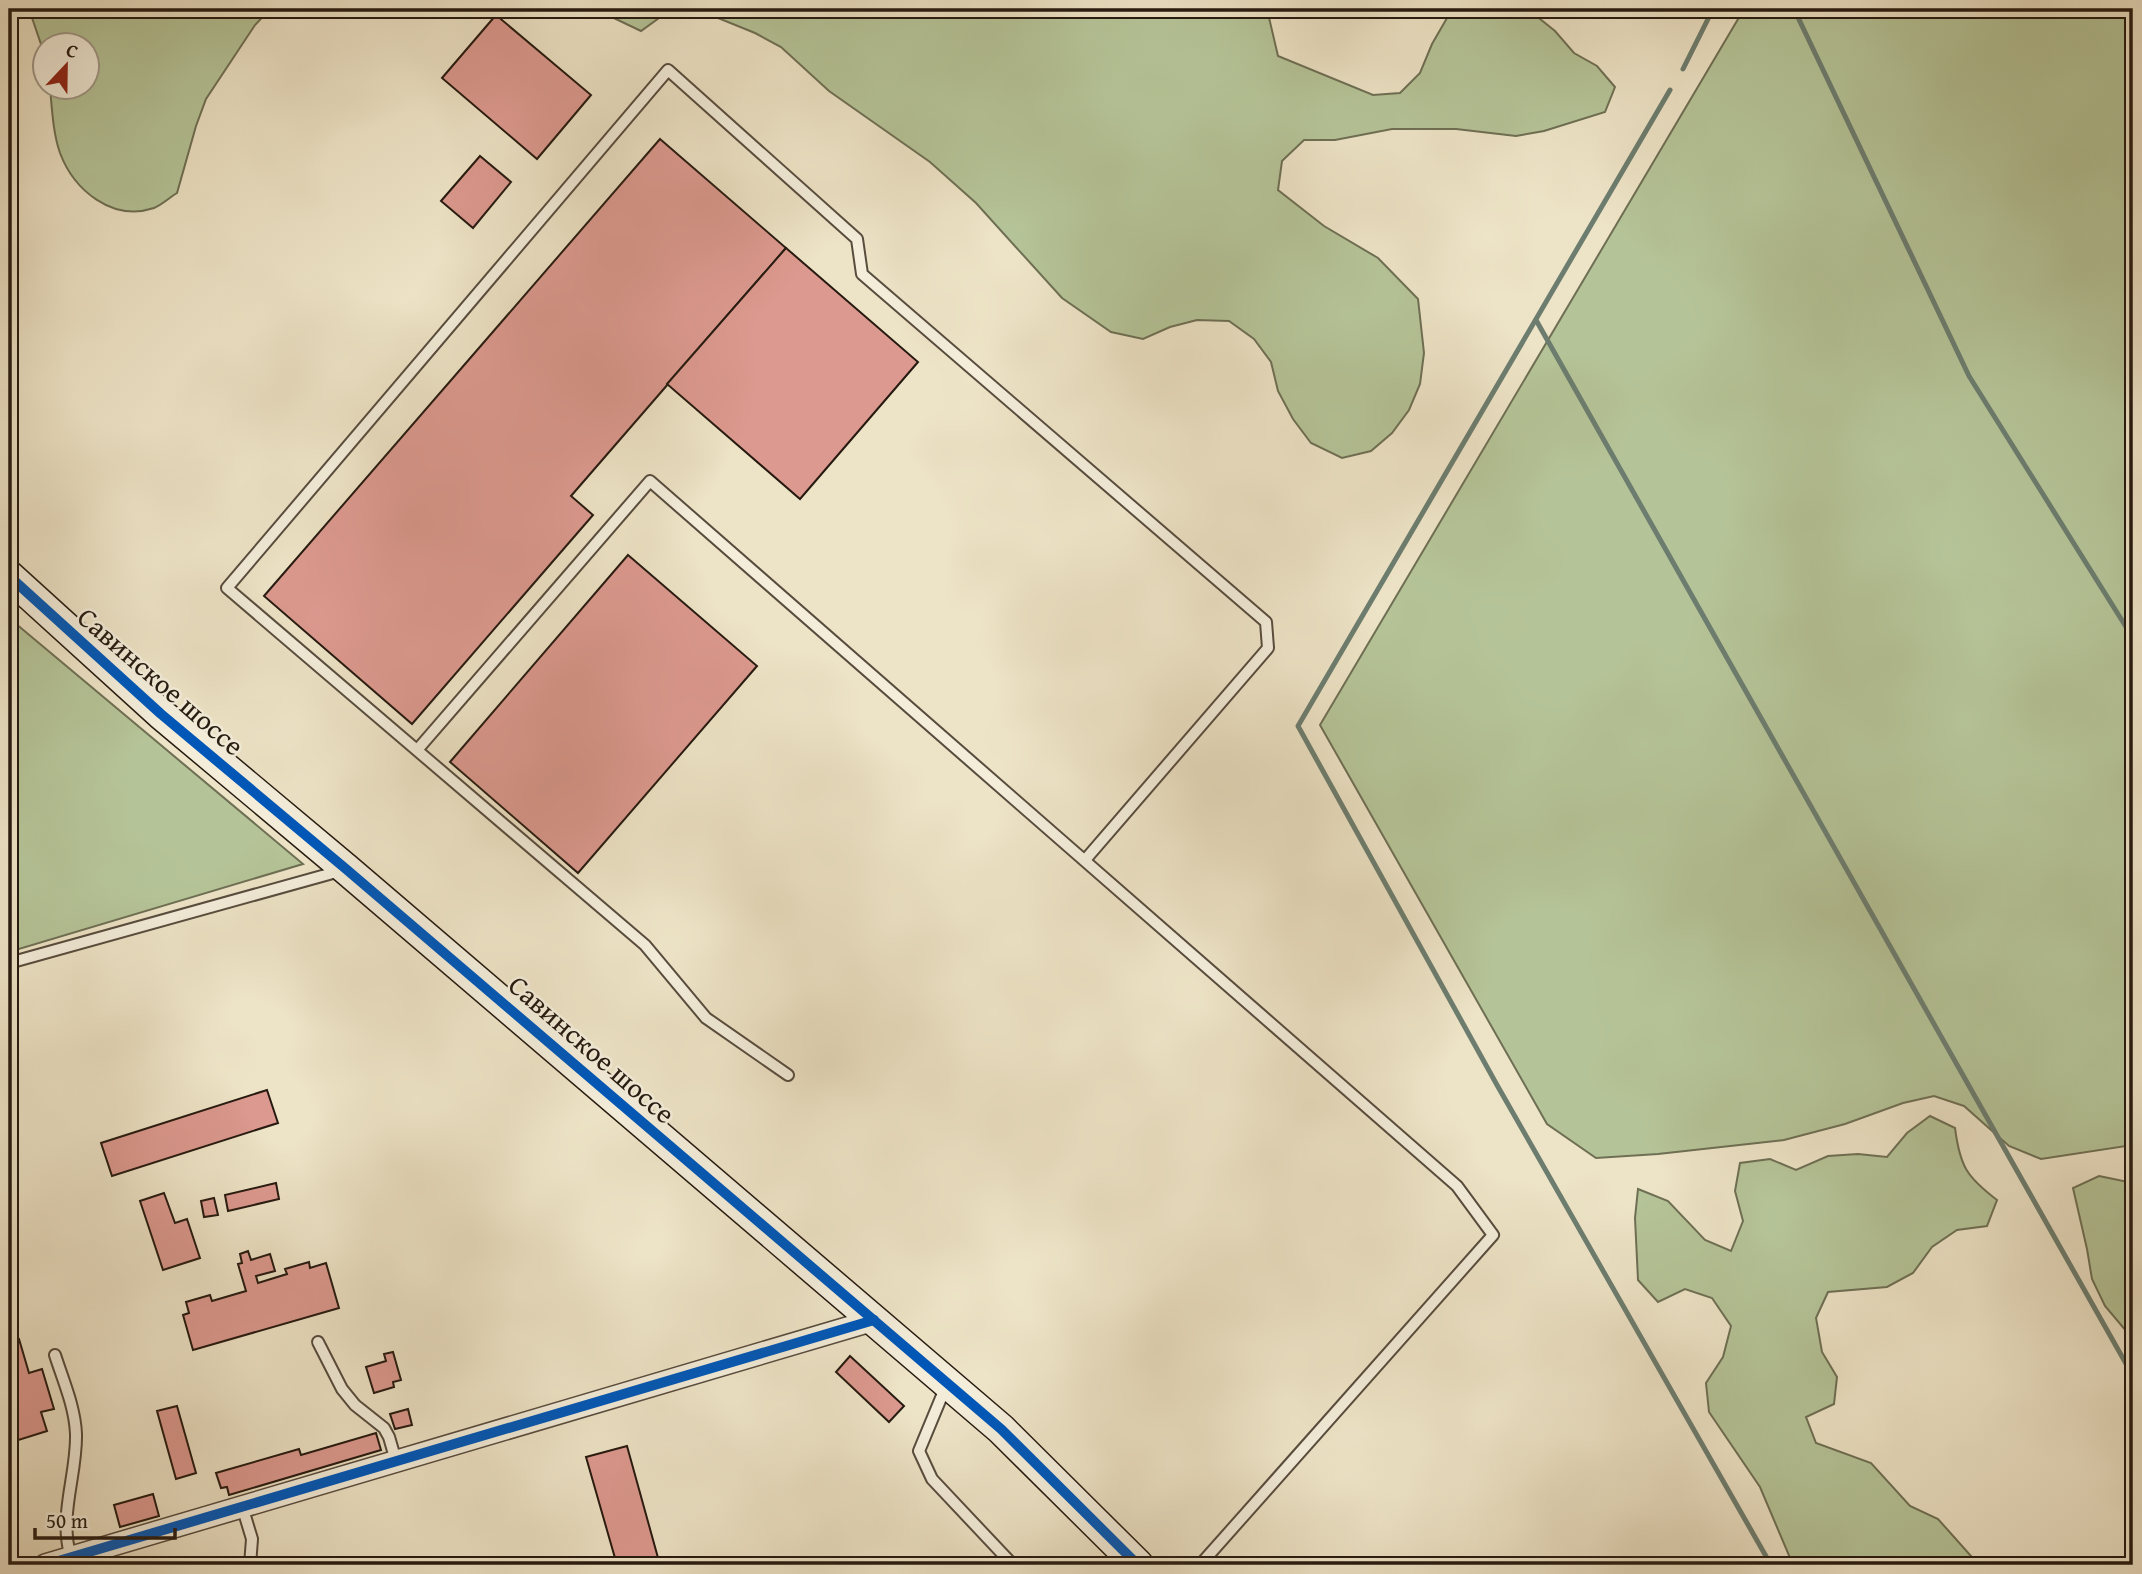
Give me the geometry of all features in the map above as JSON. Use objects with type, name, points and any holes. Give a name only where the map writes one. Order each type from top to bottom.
[{"type":"street","name":"Савинское шоссе","points":[[9,576],[161,714],[1001,1429],[1138,1565]]},
{"type":"street","points":[[45,1565],[874,1320]]},
{"type":"lane","points":[[788,1075],[706,1018],[645,945],[228,587],[668,70],[857,239],[862,274],[1266,622],[1268,648],[1084,860]]},
{"type":"lane","points":[[418,749],[650,481],[1457,1186],[1493,1235],[1200,1565]]},
{"type":"lane","points":[[9,962],[346,869]]},
{"type":"lane","points":[[318,1342],[342,1389],[355,1405],[384,1428],[396,1461]]},
{"type":"lane","points":[[55,1355],[74,1415],[76,1435],[65,1526],[71,1558]]},
{"type":"lane","points":[[947,1383],[919,1451],[932,1479],[1013,1565]]},
{"type":"lane","points":[[242,1506],[252,1539],[250,1565]]},
{"type":"green space","points":[[29,9],[270,9],[255,25],[206,99],[177,193],[157,207],[138,211],[124,211],[96,200],[66,167],[56,137],[51,102],[102,102],[102,32],[37,32]]},
{"type":"green space","points":[[595,9],[696,9],[666,13],[641,31]]},
{"type":"green space","points":[[696,9],[1267,9],[1278,56],[1373,95],[1400,93],[1420,73],[1447,18],[1464,9],[1524,9],[1555,31],[1574,53],[1597,66],[1615,87],[1605,112],[1544,131],[1516,136],[1456,129],[1392,129],[1335,140],[1304,140],[1282,161],[1278,190],[1324,226],[1378,258],[1418,299],[1424,353],[1420,384],[1409,410],[1392,433],[1371,451],[1342,458],[1311,443],[1293,419],[1278,391],[1271,362],[1254,339],[1229,321],[1197,320],[1170,327],[1143,339],[1111,332],[1062,298],[976,203],[930,162],[829,91],[781,47],[755,33]]},
{"type":"green space","points":[[1744,9],[2133,9],[2133,1145],[2041,1159],[2009,1146],[1964,1106],[1934,1096],[1784,1140],[1596,1158],[1547,1124],[1320,725]]},
{"type":"green space","points":[[9,618],[303,864],[9,952]]},
{"type":"green space","points":[[1930,1116],[1955,1128],[1959,1152],[1967,1170],[1978,1185],[1997,1200],[1987,1226],[1957,1230],[1932,1247],[1913,1273],[1887,1287],[1828,1292],[1816,1318],[1822,1352],[1837,1377],[1834,1404],[1806,1417],[1816,1443],[1871,1463],[1910,1506],[1938,1519],[1979,1565],[1793,1565],[1760,1487],[1709,1412],[1706,1383],[1723,1357],[1731,1326],[1712,1298],[1685,1289],[1658,1302],[1638,1280],[1635,1218],[1638,1189],[1668,1201],[1705,1240],[1731,1251],[1743,1221],[1735,1191],[1740,1163],[1770,1159],[1796,1170],[1828,1156],[1858,1154],[1887,1157],[1907,1133]]},
{"type":"green space","points":[[2099,1176],[2133,1183],[2133,1354],[2127,1332],[2105,1306],[2092,1279],[2073,1188]]},
{"type":"building","points":[[496,15],[591,95],[537,159],[442,78]]},
{"type":"building","points":[[660,139],[786,248],[571,496],[593,515],[412,724],[264,596]]},
{"type":"building","points":[[480,156],[511,182],[473,228],[441,201]]},
{"type":"building","points":[[786,248],[918,362],[800,499],[667,384]]},
{"type":"building","points":[[628,555],[757,666],[578,873],[450,762]]},
{"type":"building","points":[[267,1090],[278,1123],[112,1176],[101,1143]]},
{"type":"building","points":[[9,1130],[15,1156],[9,1157]]},
{"type":"building","points":[[276,1183],[279,1199],[228,1211],[225,1195]]},
{"type":"building","points":[[164,1193],[175,1223],[187,1219],[200,1258],[163,1270],[140,1201]]},
{"type":"building","points":[[214,1198],[218,1215],[204,1217],[201,1201]]},
{"type":"building","points":[[248,1251],[251,1260],[270,1254],[275,1271],[256,1276],[258,1283],[287,1274],[285,1269],[309,1262],[310,1268],[326,1263],[339,1308],[193,1350],[183,1315],[189,1313],[186,1302],[210,1295],[212,1301],[246,1291],[238,1264],[242,1263],[240,1254]]},
{"type":"building","points":[[19,1339],[29,1373],[42,1369],[54,1409],[41,1412],[47,1431],[9,1443],[9,1342]]},
{"type":"building","points":[[393,1352],[401,1380],[393,1382],[394,1387],[374,1393],[366,1367],[386,1361],[384,1354]]},
{"type":"building","points":[[850,1356],[904,1406],[889,1422],[836,1372]]},
{"type":"building","points":[[177,1406],[196,1473],[176,1479],[157,1411]]},
{"type":"building","points":[[408,1409],[412,1425],[395,1429],[390,1414]]},
{"type":"building","points":[[376,1433],[381,1450],[229,1495],[227,1487],[221,1488],[216,1473],[299,1449],[301,1455]]},
{"type":"building","points":[[627,1446],[660,1565],[617,1565],[586,1457]]},
{"type":"building","points":[[153,1494],[159,1516],[120,1527],[114,1505]]},
{"type":"waterway","points":[[1683,69],[1713,9]]},
{"type":"waterway","points":[[1794,9],[1969,376],[2133,638]]},
{"type":"waterway","points":[[1670,90],[1298,726],[1497,1085],[1771,1565]]},
{"type":"waterway","points":[[1536,320],[2133,1376]]},
{"type":"cycle path","points":[[9,576],[161,714],[1001,1429],[1138,1565]]},
{"type":"cycle path","points":[[45,1565],[874,1320]]}]
